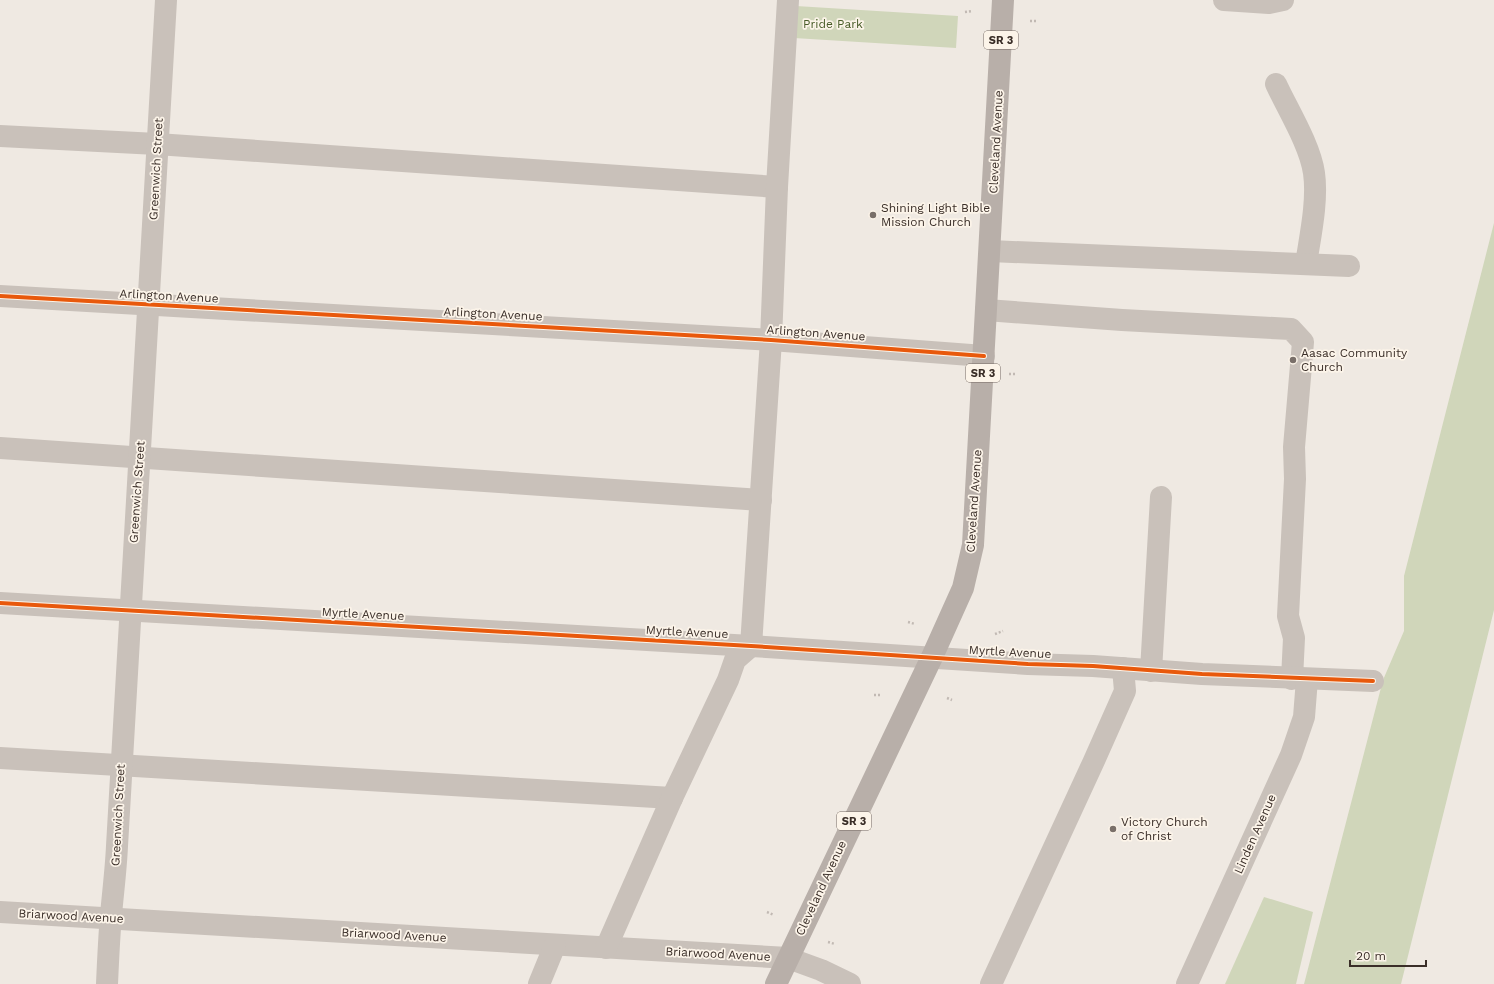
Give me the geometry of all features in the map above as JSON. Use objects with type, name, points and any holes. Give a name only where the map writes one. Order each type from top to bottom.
[{"type":"main road","name":"Cleveland Avenue","points":[[776,984],[932,657],[963,588],[973,545],[1003,0]]},
{"type":"street","name":"Greenwich Street","points":[[107,984],[110,918],[117,849],[144,351],[166,0]]},
{"type":"street","points":[[606,948],[672,798],[728,680],[735,660],[751,646],[771,340],[777,187],[788,0]]},
{"type":"street","points":[[1224,0],[1269,3],[1283,0]]},
{"type":"street","points":[[1276,84],[1307,147],[1314,173],[1314,209],[1306,264]]},
{"type":"street","points":[[0,136],[157,144],[777,187]]},
{"type":"street","points":[[990,251],[1349,266]]},
{"type":"street","name":"Arlington Avenue","points":[[0,296],[771,340],[984,356]]},
{"type":"street","name":"Linden Avenue","points":[[986,310],[1291,329],[1303,342],[1294,447],[1295,479],[1288,616],[1294,638],[1304,717],[1291,755],[1188,984]]},
{"type":"street","points":[[0,448],[761,500]]},
{"type":"street","points":[[1151,670],[1161,497]]},
{"type":"street","name":"Myrtle Avenue","points":[[0,603],[1373,682]]},
{"type":"street","points":[[991,984],[1125,691],[1123,668]]},
{"type":"street","points":[[0,758],[672,798]]},
{"type":"street","name":"Briarwood Avenue","points":[[0,912],[788,958],[821,970],[850,984]]},
{"type":"street","points":[[539,984],[556,945]]},
{"type":"path","points":[[965,12],[972,11]]},
{"type":"path","points":[[1030,21],[1038,21]]},
{"type":"path","points":[[1009,374],[1017,374]]},
{"type":"path","points":[[908,622],[914,624]]},
{"type":"path","points":[[995,634],[1003,631]]},
{"type":"path","points":[[874,695],[880,695]]},
{"type":"path","points":[[947,698],[952,700]]},
{"type":"path","points":[[768,912],[774,915]]},
{"type":"path","points":[[828,942],[835,944]]},
{"type":"green space","name":"Pride Park","points":[[796,6],[958,16],[956,48],[794,38]]},
{"type":"green space","points":[[1494,223],[1494,610],[1401,984],[1304,984],[1383,680],[1404,631],[1404,576]]},
{"type":"green space","points":[[1264,897],[1313,912],[1296,984],[1225,984]]},
{"type":"cycle path","points":[[0,296],[771,340],[984,356]]},
{"type":"cycle path","points":[[0,603],[751,646],[1028,664],[1093,666],[1202,674],[1373,681]]},
{"type":"place","name":"Shining Light Bible Mission Church","points":[[873,215]]},
{"type":"place","name":"Aasac Community Church","points":[[1293,360]]},
{"type":"place","name":"Victory Church of Christ","points":[[1113,829]]}]
